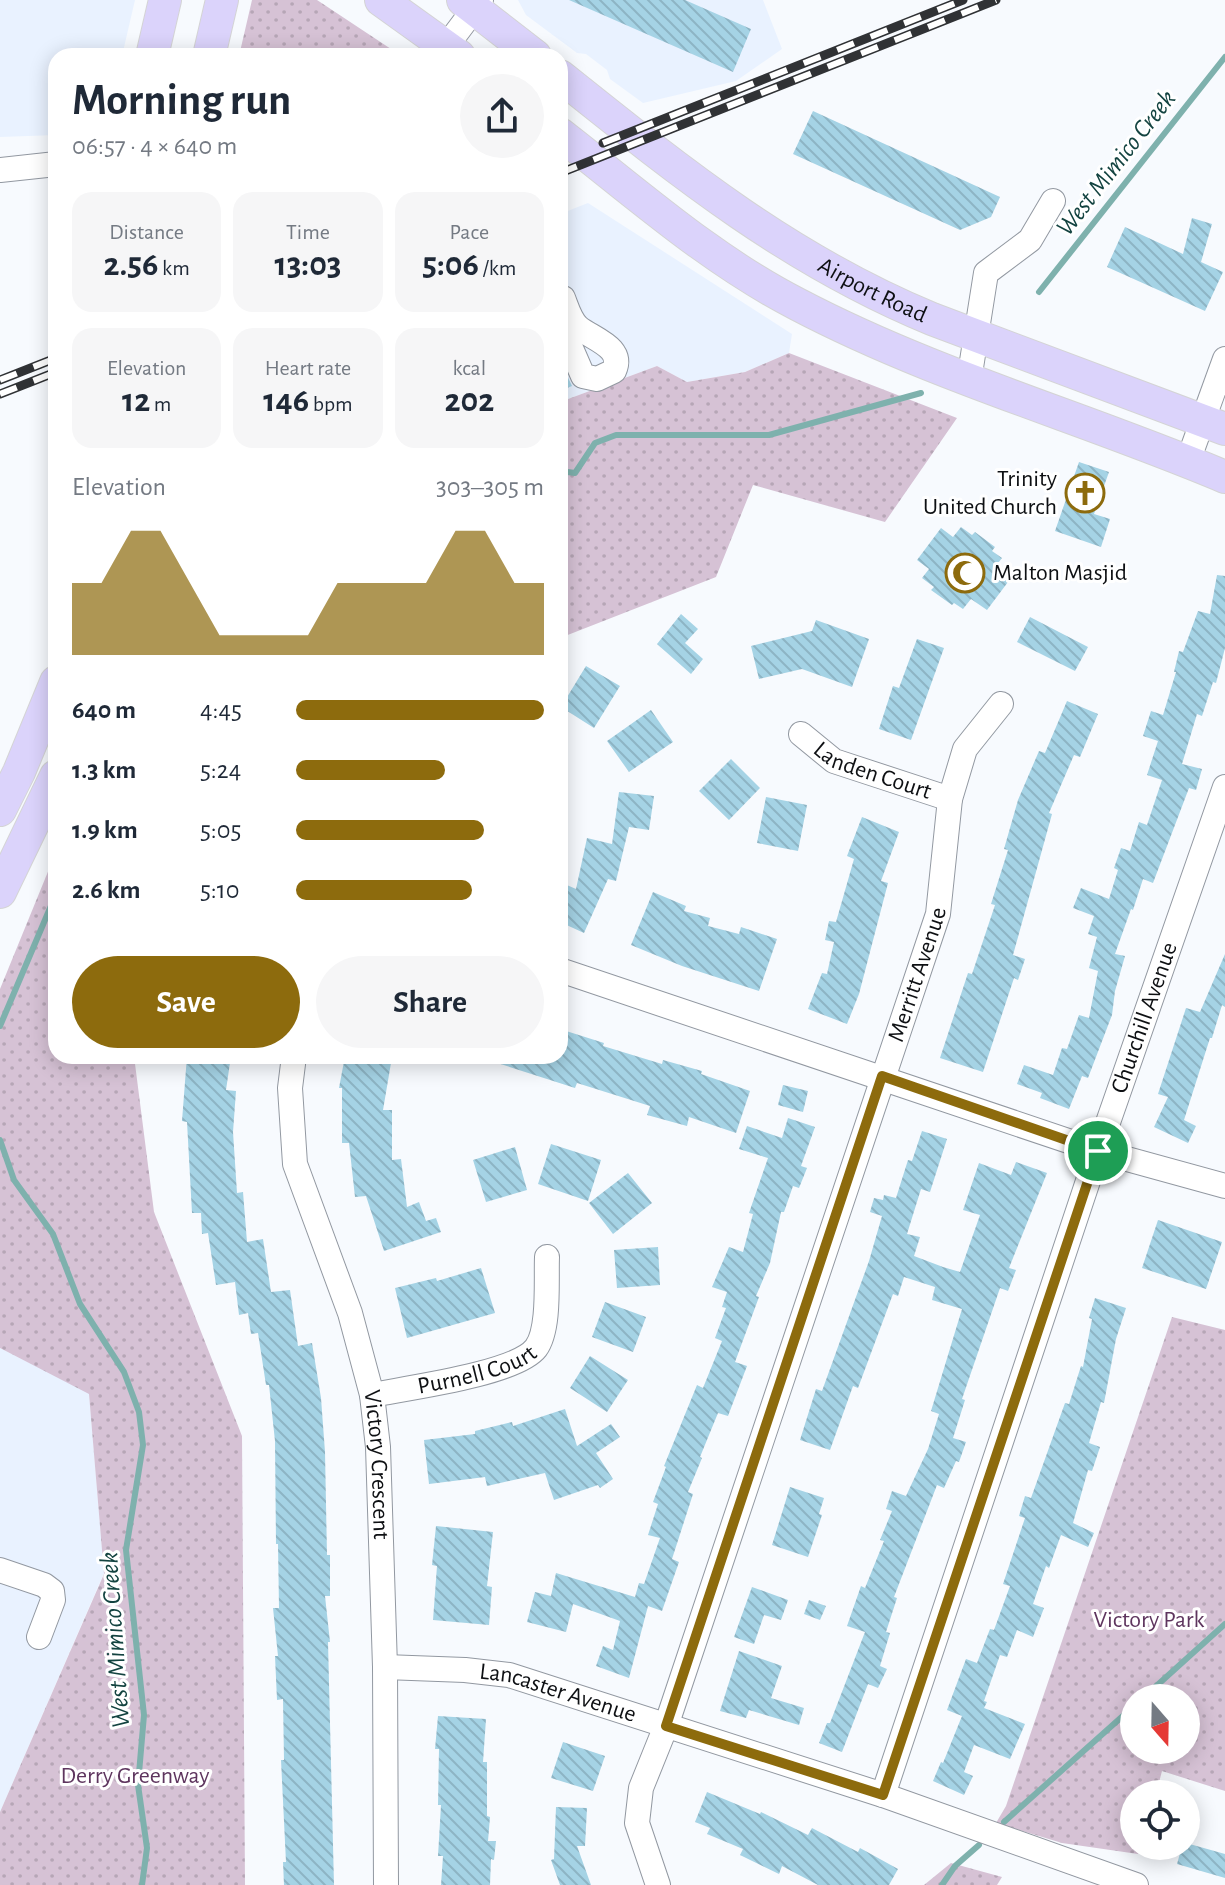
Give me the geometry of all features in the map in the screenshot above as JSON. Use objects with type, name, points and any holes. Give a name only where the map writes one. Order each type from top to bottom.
[{"type":"main road","points":[[152,48],[150,40],[159,0]]},
{"type":"main road","points":[[154,48],[165,0]]},
{"type":"main road","points":[[211,48],[222,0]]},
{"type":"main road","points":[[381,0],[442,48]]},
{"type":"main road","points":[[473,3],[526,48]]},
{"type":"main road","name":"Airport Road","points":[[568,82],[718,199],[796,252],[885,300],[1214,424]]},
{"type":"main road","name":"Airport Road","points":[[568,140],[688,233],[794,303],[862,337],[1225,477]]},
{"type":"main road","points":[[0,810],[48,701]]},
{"type":"main road","points":[[0,892],[48,793]]},
{"type":"street","points":[[450,48],[473,3]]},
{"type":"street","points":[[0,170],[48,165]]},
{"type":"street","points":[[969,380],[986,273],[1030,240],[1053,201]]},
{"type":"street","points":[[1188,461],[1214,424],[1225,359]]},
{"type":"street","name":"Merritt Avenue","points":[[658,1885],[637,1823],[641,1788],[666,1726],[938,914],[950,799],[965,749],[1001,704]]},
{"type":"street","name":"Landen Court","points":[[801,734],[834,761],[950,799]]},
{"type":"street","name":"Churchill Avenue","points":[[883,1795],[1098,1151],[1225,787]]},
{"type":"street","points":[[568,973],[1098,1151],[1225,1186]]},
{"type":"street","name":"Victory Crescent","points":[[293,1064],[290,1088],[295,1164],[350,1313],[372,1395],[378,1447],[385,1667],[386,1885]]},
{"type":"street","name":"Purnell Court","points":[[372,1395],[504,1368],[536,1348],[544,1327],[547,1257]]},
{"type":"street","points":[[0,1570],[44,1585],[52,1591],[53,1600],[39,1637]]},
{"type":"street","name":"Lancaster Avenue","points":[[385,1667],[509,1675],[883,1795],[1136,1885]]},
{"type":"shaded area","points":[[0,0],[135,0],[124,48],[48,48],[48,135],[0,137]]},
{"type":"shaded area","points":[[518,0],[763,0],[782,49],[736,81],[643,103],[610,79],[607,70],[586,54],[577,53],[526,15]]},
{"type":"shaded area","points":[[588,203],[792,334],[789,353],[745,372],[687,382],[657,366],[568,399],[568,211]]},
{"type":"shaded area","points":[[0,1348],[89,1393],[104,1573],[0,1812]]},
{"type":"green space","points":[[252,0],[317,0],[389,48],[241,48]]},
{"type":"green space","points":[[789,353],[957,418],[885,522],[753,485],[716,577],[568,635],[568,399],[657,366],[687,382],[745,372]]},
{"type":"green space","name":"Derry Greenway","points":[[48,872],[48,1064],[135,1064],[154,1212],[242,1436],[245,1885],[0,1885],[0,1812],[104,1574],[89,1394],[0,1348],[0,989]]},
{"type":"green space","name":"Victory Park","points":[[1172,1317],[1225,1330],[1225,1791],[1200,1783],[1200,1780],[1162,1771],[1160,1780],[1120,1780],[1120,1851],[1062,1843],[996,1823],[1006,1806]]},
{"type":"green space","points":[[951,1863],[1002,1877],[997,1885],[924,1885]]},
{"type":"building","points":[[569,0],[685,0],[751,29],[733,72]]},
{"type":"building","points":[[813,111],[1000,197],[991,217],[960,230],[793,154]]},
{"type":"building","points":[[1192,218],[1212,224],[1201,262],[1223,272],[1205,311],[1107,267],[1125,227],[1183,254]]},
{"type":"building","name":"Trinity United Church","points":[[1079,462],[1109,472],[1094,514],[1110,519],[1101,547],[1055,531]]},
{"type":"building","name":"Malton Masjid","points":[[961,527],[972,535],[975,532],[995,547],[992,551],[1002,558],[995,567],[1011,578],[987,610],[971,599],[963,609],[954,603],[952,605],[931,590],[934,587],[922,578],[929,569],[917,560],[941,528],[953,537]]},
{"type":"building","points":[[1217,575],[1225,576],[1225,648],[1216,683],[1213,682],[1202,716],[1197,714],[1182,764],[1202,769],[1196,790],[1189,788],[1153,883],[1143,879],[1131,909],[1115,954],[1125,956],[1112,1015],[1088,1078],[1082,1076],[1069,1109],[1040,1098],[1042,1093],[1017,1084],[1024,1065],[1053,1075],[1062,1048],[1067,1049],[1079,1015],[1089,1018],[1098,971],[1089,968],[1097,937],[1088,934],[1094,916],[1073,908],[1081,888],[1109,899],[1121,848],[1130,851],[1139,822],[1147,825],[1162,780],[1147,775],[1158,741],[1143,736],[1151,711],[1163,715],[1179,651],[1183,652],[1198,611],[1210,614]]},
{"type":"building","points":[[681,614],[698,629],[685,643],[703,659],[691,674],[657,644]]},
{"type":"building","points":[[1030,617],[1088,647],[1075,671],[1017,642]]},
{"type":"building","points":[[816,620],[869,639],[852,687],[802,669],[759,679],[751,646],[812,631]]},
{"type":"building","points":[[917,639],[944,648],[911,740],[879,729],[893,686],[899,688]]},
{"type":"building","points":[[586,666],[620,686],[594,728],[568,711],[568,696]]},
{"type":"building","points":[[1067,701],[1098,714],[1080,757],[1074,755],[1049,813],[1052,814],[1013,955],[1025,959],[1018,980],[1014,978],[983,1072],[940,1058],[968,973],[972,974],[995,905],[991,904],[1008,850],[1004,849],[1018,800],[1039,751],[1045,753]]},
{"type":"building","points":[[651,710],[673,742],[629,772],[607,741]]},
{"type":"building","points":[[731,759],[760,788],[729,820],[699,791]]},
{"type":"building","points":[[619,792],[654,796],[649,830],[629,827],[616,881],[608,879],[584,933],[568,926],[568,886],[576,889],[587,838],[612,844]]},
{"type":"building","points":[[766,797],[807,805],[798,851],[757,843]]},
{"type":"building","points":[[862,817],[899,832],[881,881],[888,883],[859,994],[847,1024],[808,1009],[822,973],[827,974],[834,942],[825,940],[829,921],[836,922],[854,859],[847,856]]},
{"type":"building","points":[[653,892],[686,906],[684,911],[710,918],[708,926],[739,934],[741,927],[777,939],[759,991],[682,966],[631,945]]},
{"type":"building","points":[[1225,954],[1225,1007],[1222,1005],[1184,1120],[1196,1126],[1188,1143],[1154,1127],[1168,1097],[1158,1094],[1186,1008],[1200,1012]]},
{"type":"building","points":[[568,1032],[662,1064],[663,1060],[702,1071],[701,1074],[750,1091],[736,1133],[689,1117],[687,1126],[647,1115],[650,1106],[577,1083],[575,1088],[501,1064],[568,1064]]},
{"type":"building","points":[[186,1064],[230,1064],[226,1090],[236,1091],[233,1132],[237,1193],[243,1192],[247,1242],[263,1239],[271,1292],[290,1290],[298,1346],[312,1343],[321,1398],[327,1555],[330,1555],[330,1596],[325,1596],[330,1642],[334,1885],[284,1885],[283,1699],[277,1700],[275,1656],[278,1656],[273,1608],[279,1608],[278,1544],[275,1441],[269,1385],[266,1385],[258,1333],[251,1334],[248,1313],[239,1315],[235,1282],[216,1285],[208,1233],[202,1234],[201,1213],[192,1213],[187,1122],[182,1121]]},
{"type":"building","points":[[344,1064],[391,1064],[383,1110],[392,1110],[392,1160],[401,1159],[407,1207],[419,1202],[426,1221],[436,1218],[441,1232],[384,1251],[366,1196],[355,1197],[349,1143],[342,1143],[342,1088],[339,1088]]},
{"type":"building","points":[[783,1085],[808,1091],[803,1112],[778,1105]]},
{"type":"building","points":[[788,1118],[815,1127],[801,1166],[807,1168],[799,1188],[793,1186],[784,1212],[781,1212],[770,1263],[735,1362],[747,1366],[728,1416],[718,1413],[700,1457],[688,1492],[693,1494],[672,1559],[679,1562],[662,1611],[648,1606],[629,1678],[596,1666],[603,1646],[613,1650],[620,1621],[573,1604],[566,1632],[527,1622],[535,1592],[551,1596],[556,1573],[635,1597],[639,1583],[644,1584],[660,1538],[648,1535],[658,1504],[653,1502],[664,1466],[697,1385],[703,1388],[722,1341],[715,1338],[726,1308],[722,1307],[727,1292],[712,1287],[729,1247],[743,1252],[753,1214],[749,1213],[768,1158],[739,1149],[747,1126],[782,1138]]},
{"type":"building","points":[[922,1131],[947,1139],[930,1192],[921,1189],[907,1234],[920,1237],[914,1256],[943,1267],[960,1272],[980,1215],[963,1210],[979,1163],[1011,1175],[1016,1162],[1047,1173],[1009,1268],[1016,1270],[1008,1291],[1000,1288],[962,1399],[965,1400],[953,1438],[966,1442],[959,1462],[956,1461],[944,1488],[937,1485],[894,1597],[897,1598],[886,1632],[890,1633],[880,1666],[887,1669],[878,1688],[868,1684],[842,1752],[819,1743],[827,1723],[830,1723],[865,1632],[847,1626],[861,1586],[865,1588],[884,1541],[880,1540],[892,1511],[886,1509],[892,1491],[906,1496],[928,1449],[939,1414],[931,1411],[962,1309],[932,1300],[935,1287],[904,1277],[898,1296],[893,1294],[858,1388],[853,1386],[830,1450],[800,1440],[816,1389],[822,1391],[869,1261],[882,1216],[870,1212],[874,1198],[883,1200],[884,1195],[896,1198],[908,1160],[912,1161]]},
{"type":"building","points":[[551,1144],[601,1160],[588,1201],[538,1184]]},
{"type":"building","points":[[515,1147],[527,1190],[486,1202],[473,1160]]},
{"type":"building","points":[[628,1173],[652,1203],[613,1234],[589,1203]]},
{"type":"building","points":[[1158,1220],[1222,1242],[1206,1289],[1142,1268]]},
{"type":"building","points":[[658,1247],[660,1285],[617,1288],[614,1250]]},
{"type":"building","points":[[481,1268],[495,1313],[407,1338],[395,1288],[436,1278],[437,1281]]},
{"type":"building","points":[[1095,1298],[1126,1308],[1116,1339],[1104,1403],[1101,1402],[1089,1443],[1100,1447],[1092,1471],[1088,1470],[1073,1523],[1094,1533],[1088,1547],[1061,1535],[1033,1604],[1044,1608],[1033,1637],[1017,1630],[1007,1657],[1000,1655],[984,1708],[1025,1724],[1010,1759],[974,1745],[964,1772],[973,1776],[964,1795],[933,1781],[962,1716],[947,1710],[966,1659],[977,1663],[990,1629],[994,1630],[1010,1586],[1003,1584],[1025,1518],[1019,1516],[1025,1496],[1031,1498],[1065,1403],[1069,1404],[1083,1367],[1092,1319],[1089,1318]]},
{"type":"building","points":[[605,1302],[646,1317],[633,1352],[592,1337]]},
{"type":"building","points":[[590,1356],[628,1380],[607,1412],[570,1388]]},
{"type":"building","points":[[565,1409],[577,1446],[611,1424],[620,1437],[596,1453],[613,1479],[600,1488],[598,1485],[554,1500],[545,1473],[487,1486],[485,1477],[429,1484],[424,1440],[475,1434],[475,1431],[512,1422],[513,1426]]},
{"type":"building","points":[[790,1487],[824,1498],[819,1514],[822,1515],[808,1557],[772,1545]]},
{"type":"building","points":[[436,1526],[493,1532],[487,1586],[492,1587],[489,1625],[433,1620],[437,1566],[432,1565]]},
{"type":"building","points":[[752,1587],[788,1600],[781,1620],[764,1615],[754,1644],[734,1637]]},
{"type":"building","points":[[809,1600],[826,1606],[820,1620],[804,1614]]},
{"type":"building","points":[[739,1651],[782,1666],[771,1698],[804,1708],[799,1725],[749,1710],[746,1718],[720,1711]]},
{"type":"building","points":[[438,1716],[486,1719],[483,1762],[487,1762],[488,1841],[496,1841],[494,1860],[491,1859],[490,1885],[441,1885],[443,1856],[438,1856],[441,1805],[438,1805],[439,1749],[435,1749]]},
{"type":"building","points":[[563,1742],[605,1756],[593,1791],[551,1778]]},
{"type":"building","points":[[707,1792],[761,1812],[808,1835],[812,1828],[858,1852],[860,1848],[898,1869],[889,1885],[818,1885],[782,1866],[779,1874],[740,1855],[743,1849],[707,1834],[710,1828],[695,1822]]},
{"type":"building","points":[[556,1807],[587,1808],[585,1846],[577,1846],[591,1885],[560,1885],[551,1860],[554,1859]]},
{"type":"building","points":[[1200,1847],[1225,1854],[1225,1878],[1177,1864],[1178,1860],[1200,1860]]},
{"type":"waterway","name":"West Mimico Creek","points":[[1039,292],[1225,57]]},
{"type":"waterway","name":"West Mimico Creek","points":[[568,472],[575,473],[595,443],[616,435],[769,435],[921,393]]},
{"type":"waterway","name":"West Mimico Creek","points":[[0,1026],[48,913]]},
{"type":"waterway","name":"West Mimico Creek","points":[[0,1140],[14,1180],[53,1234],[80,1304],[124,1372],[139,1412],[143,1445],[126,1550],[144,1715],[138,1785],[147,1848],[142,1885]]},
{"type":"waterway","points":[[1159,1684],[1225,1624]]},
{"type":"waterway","points":[[1004,1822],[1120,1718]]},
{"type":"waterway","points":[[942,1885],[955,1866],[979,1845]]},
{"type":"railway","points":[[603,143],[963,0]]},
{"type":"railway","points":[[568,170],[996,0]]},
{"type":"railway","points":[[0,380],[48,361]]},
{"type":"railway","points":[[0,394],[48,375]]},
{"type":"place","name":"Trinity United Church","points":[[1085,493]]},
{"type":"place","name":"Malton Masjid","points":[[965,573]]},
{"type":"route","points":[[882,1076],[1098,1151],[883,1795],[666,1726],[882,1076]]}]
